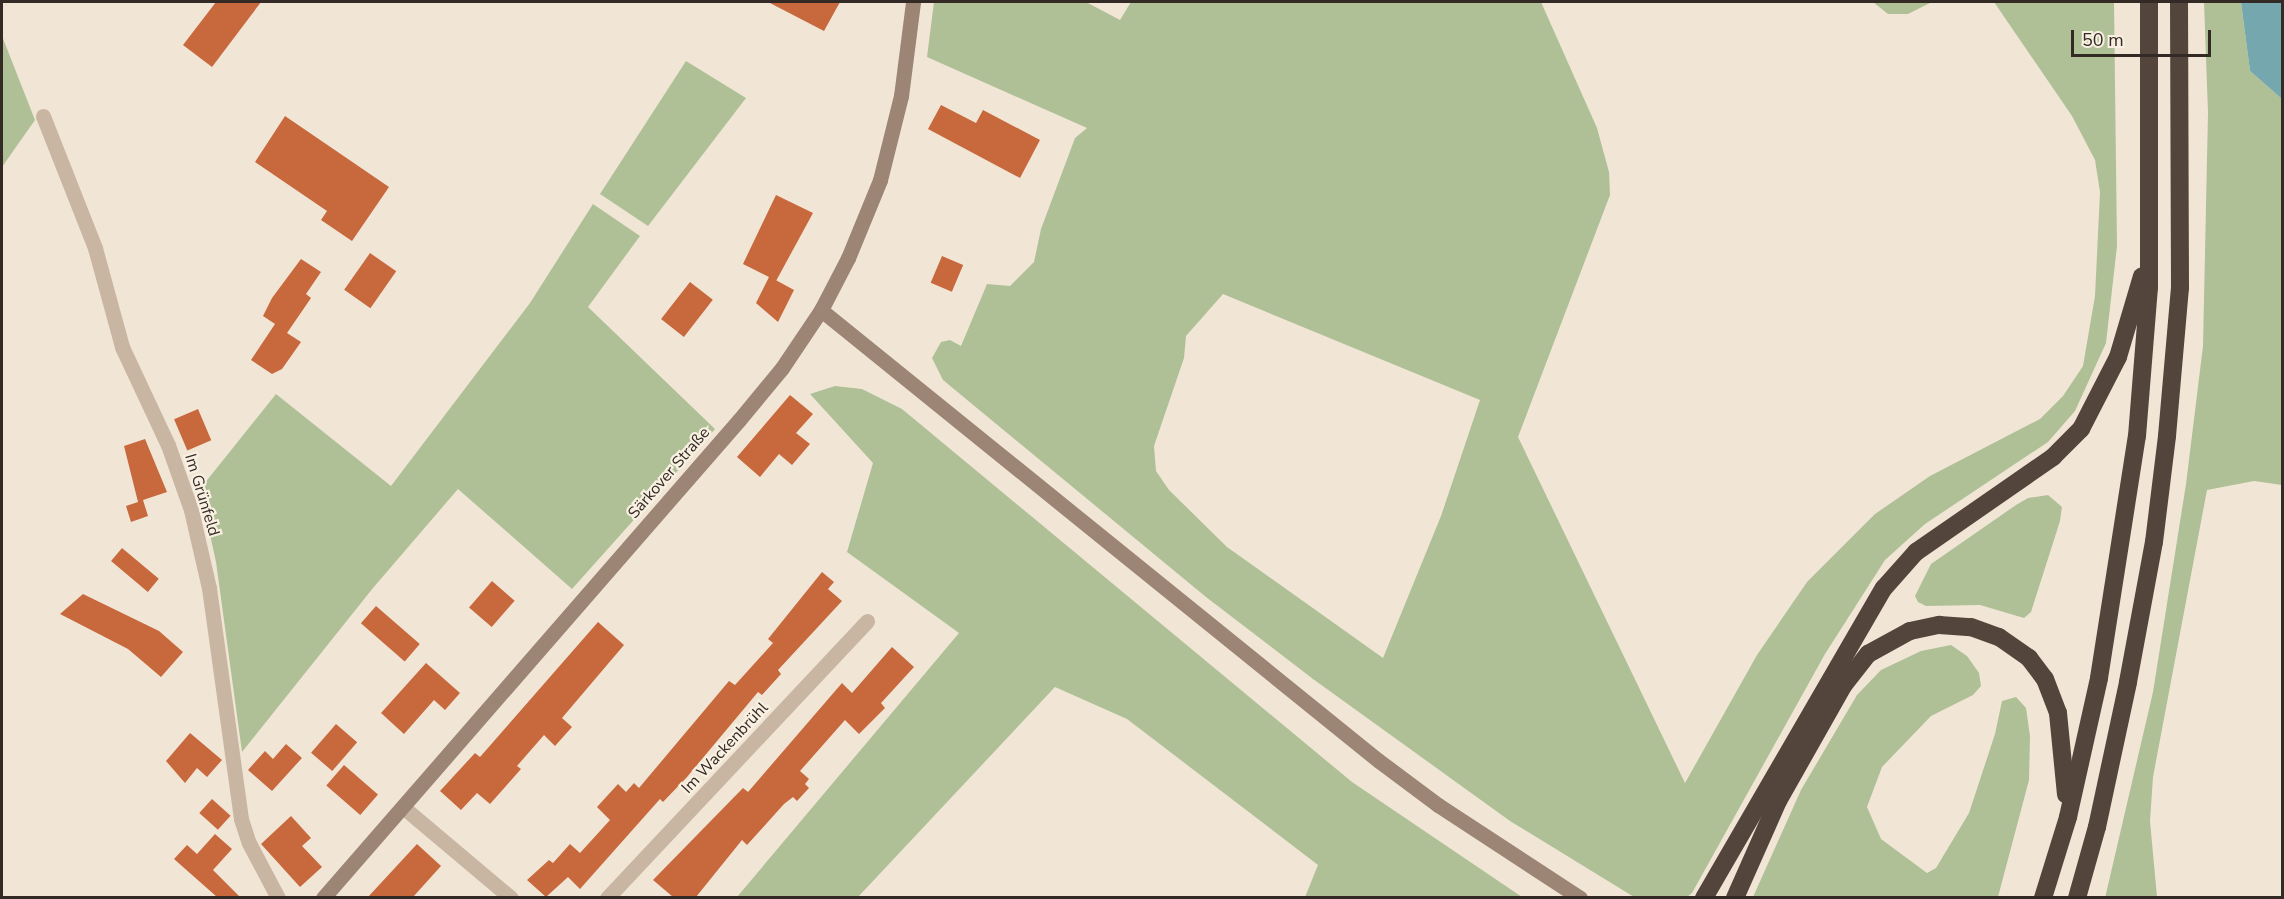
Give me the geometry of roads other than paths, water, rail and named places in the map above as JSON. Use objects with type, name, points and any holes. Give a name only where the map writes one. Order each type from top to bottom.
[{"type":"highway","points":[[2043,897],[2068,817],[2099,678],[2137,436],[2150,242],[2149,2]]},
{"type":"highway","points":[[2077,897],[2097,827],[2128,682],[2154,542],[2167,436],[2180,288],[2180,2]]},
{"type":"highway","points":[[1704,897],[1884,588],[1917,552],[2053,457],[2081,429],[2118,357],[2150,242]]},
{"type":"highway","points":[[1735,897],[1778,801],[1843,686],[1868,654],[1882,644],[1927,627],[1956,625],[1986,630],[2020,649],[2038,668],[2058,713],[2068,817]]},
{"type":"main road","name":"Särkover Straße","points":[[323,897],[782,368],[821,310],[849,258],[880,180],[901,96],[913,2]]},
{"type":"main road","points":[[821,310],[1379,761],[1438,805],[1580,897]]},
{"type":"street","name":"Im Grünfeld","points":[[43,116],[95,248],[125,355],[168,446],[191,510],[209,588],[241,819],[249,843],[278,897]]},
{"type":"street","name":"Im Wackenbrühl","points":[[607,897],[867,621]]},
{"type":"street","points":[[403,807],[511,897]]},
{"type":"water","points":[[2241,2],[2282,2],[2282,99],[2250,71]]}]
